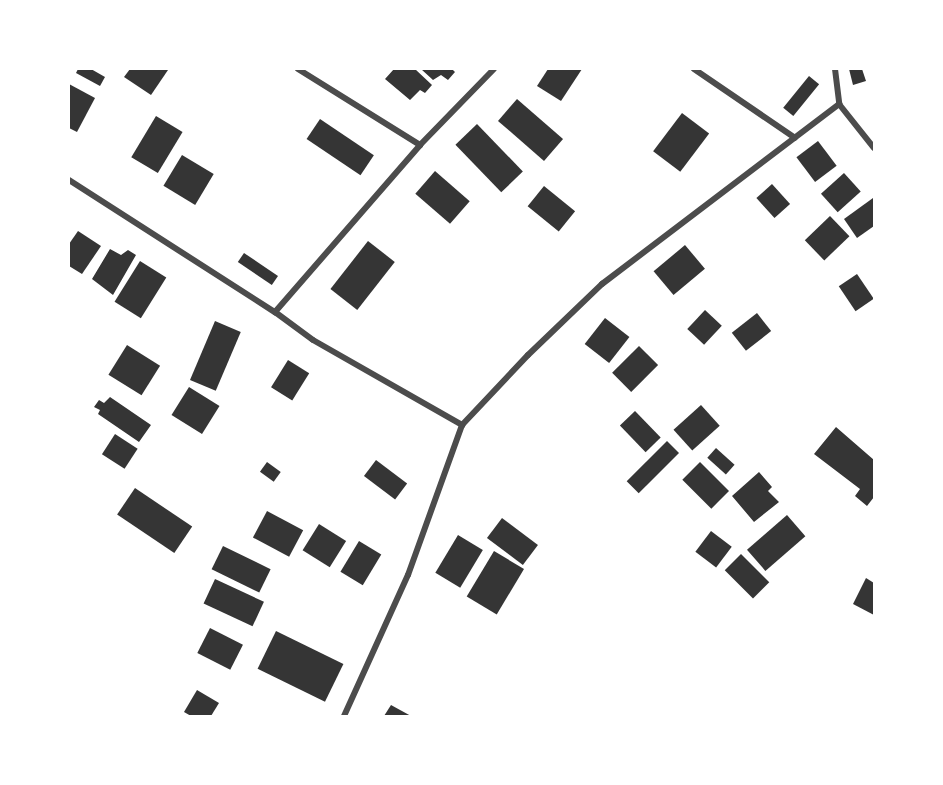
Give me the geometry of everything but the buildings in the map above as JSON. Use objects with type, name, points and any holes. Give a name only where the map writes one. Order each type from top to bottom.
[{"type":"street","points":[[298,69],[420,145]]},
{"type":"street","points":[[275,312],[420,145],[494,69]]},
{"type":"street","points":[[694,69],[795,138]]},
{"type":"street","points":[[835,69],[839,104],[874,148]]},
{"type":"street","points":[[344,716],[408,575],[462,425],[528,355],[602,284],[839,104]]},
{"type":"street","points":[[69,180],[275,312],[313,340],[462,425]]}]
